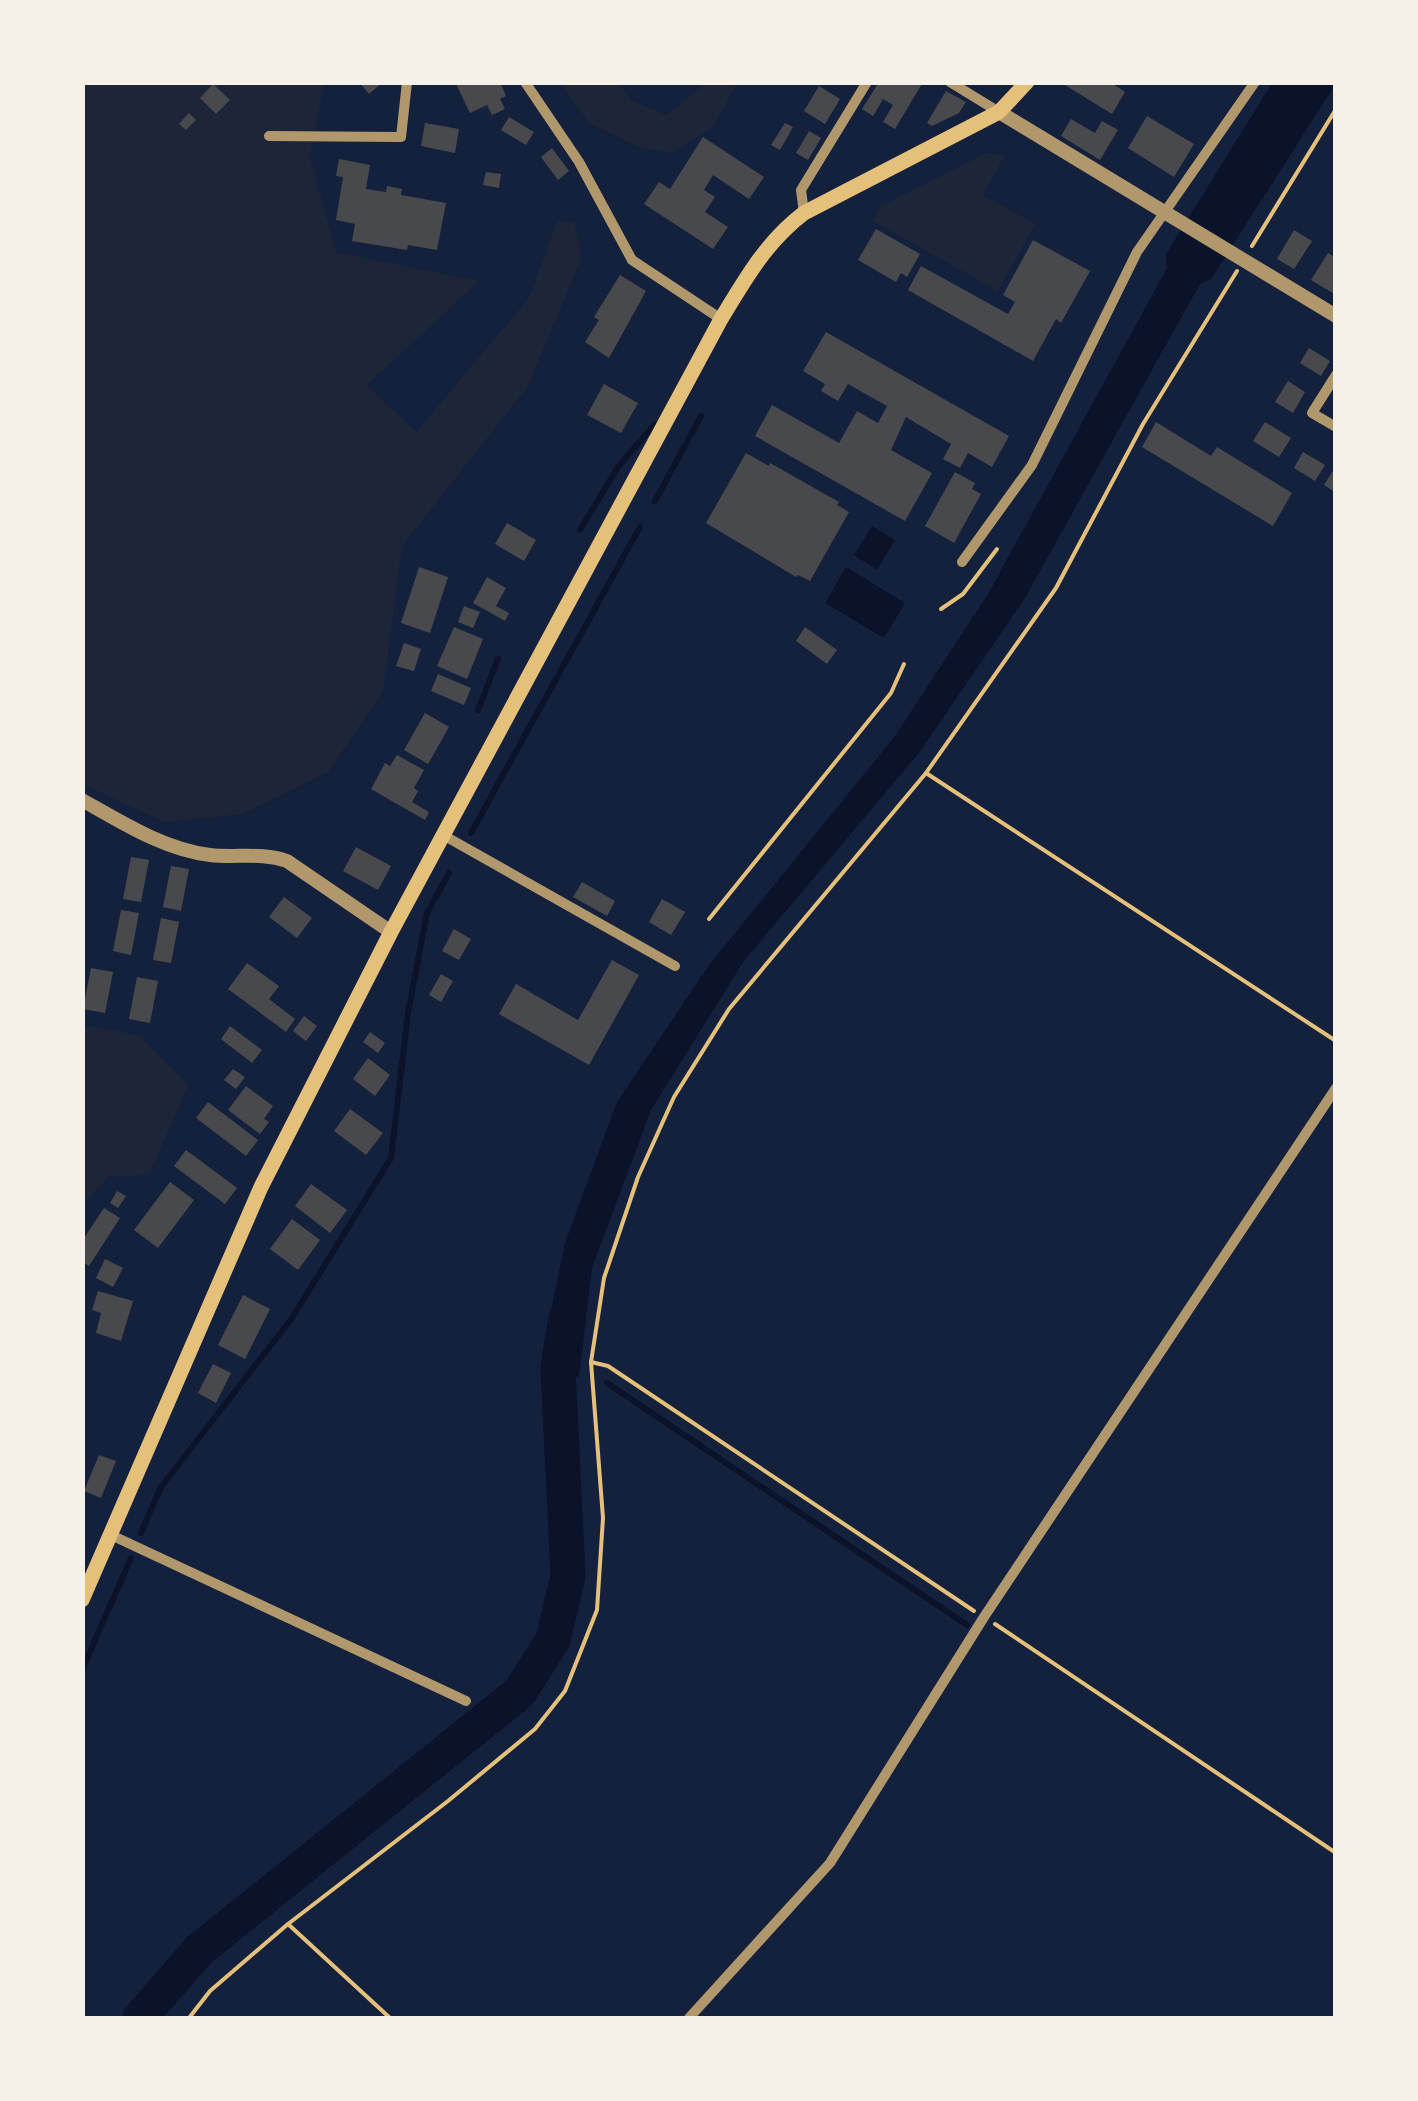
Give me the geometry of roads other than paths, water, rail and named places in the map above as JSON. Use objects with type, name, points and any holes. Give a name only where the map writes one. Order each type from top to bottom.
[{"type":"main road","points":[[82,1600],[261,1187],[391,932],[721,319],[756,261],[778,233],[804,213],[999,112],[1027,82]]},
{"type":"street","points":[[270,136],[401,136],[407,82]]},
{"type":"street","points":[[525,82],[578,162],[632,260],[721,319]]},
{"type":"street","points":[[804,213],[802,190],[867,82]]},
{"type":"street","points":[[950,82],[1336,316]]},
{"type":"street","points":[[962,562],[1032,465],[1137,252],[1169,217],[1255,82]]},
{"type":"street","points":[[1336,375],[1312,413],[1336,427]]},
{"type":"street","points":[[82,800],[175,847],[210,855],[268,855],[286,861],[391,932]]},
{"type":"street","points":[[444,834],[676,966]]},
{"type":"street","points":[[689,2018],[830,1863],[984,1618],[1336,1088]]},
{"type":"street","points":[[111,1536],[466,1701]]},
{"type":"waterway","points":[[655,501],[701,416]]},
{"type":"waterway","points":[[580,530],[618,467],[654,425]]},
{"type":"waterway","points":[[471,833],[640,527]]},
{"type":"waterway","points":[[478,710],[498,659]]},
{"type":"waterway","points":[[141,1533],[161,1487],[292,1318],[391,1158],[408,1013],[427,913],[449,873]]},
{"type":"waterway","points":[[140,2018],[199,1950],[519,1693],[553,1640],[568,1576],[558,1368],[566,1317]]},
{"type":"waterway","points":[[607,1383],[967,1625]]},
{"type":"waterway","points":[[82,1670],[131,1558]]}]
